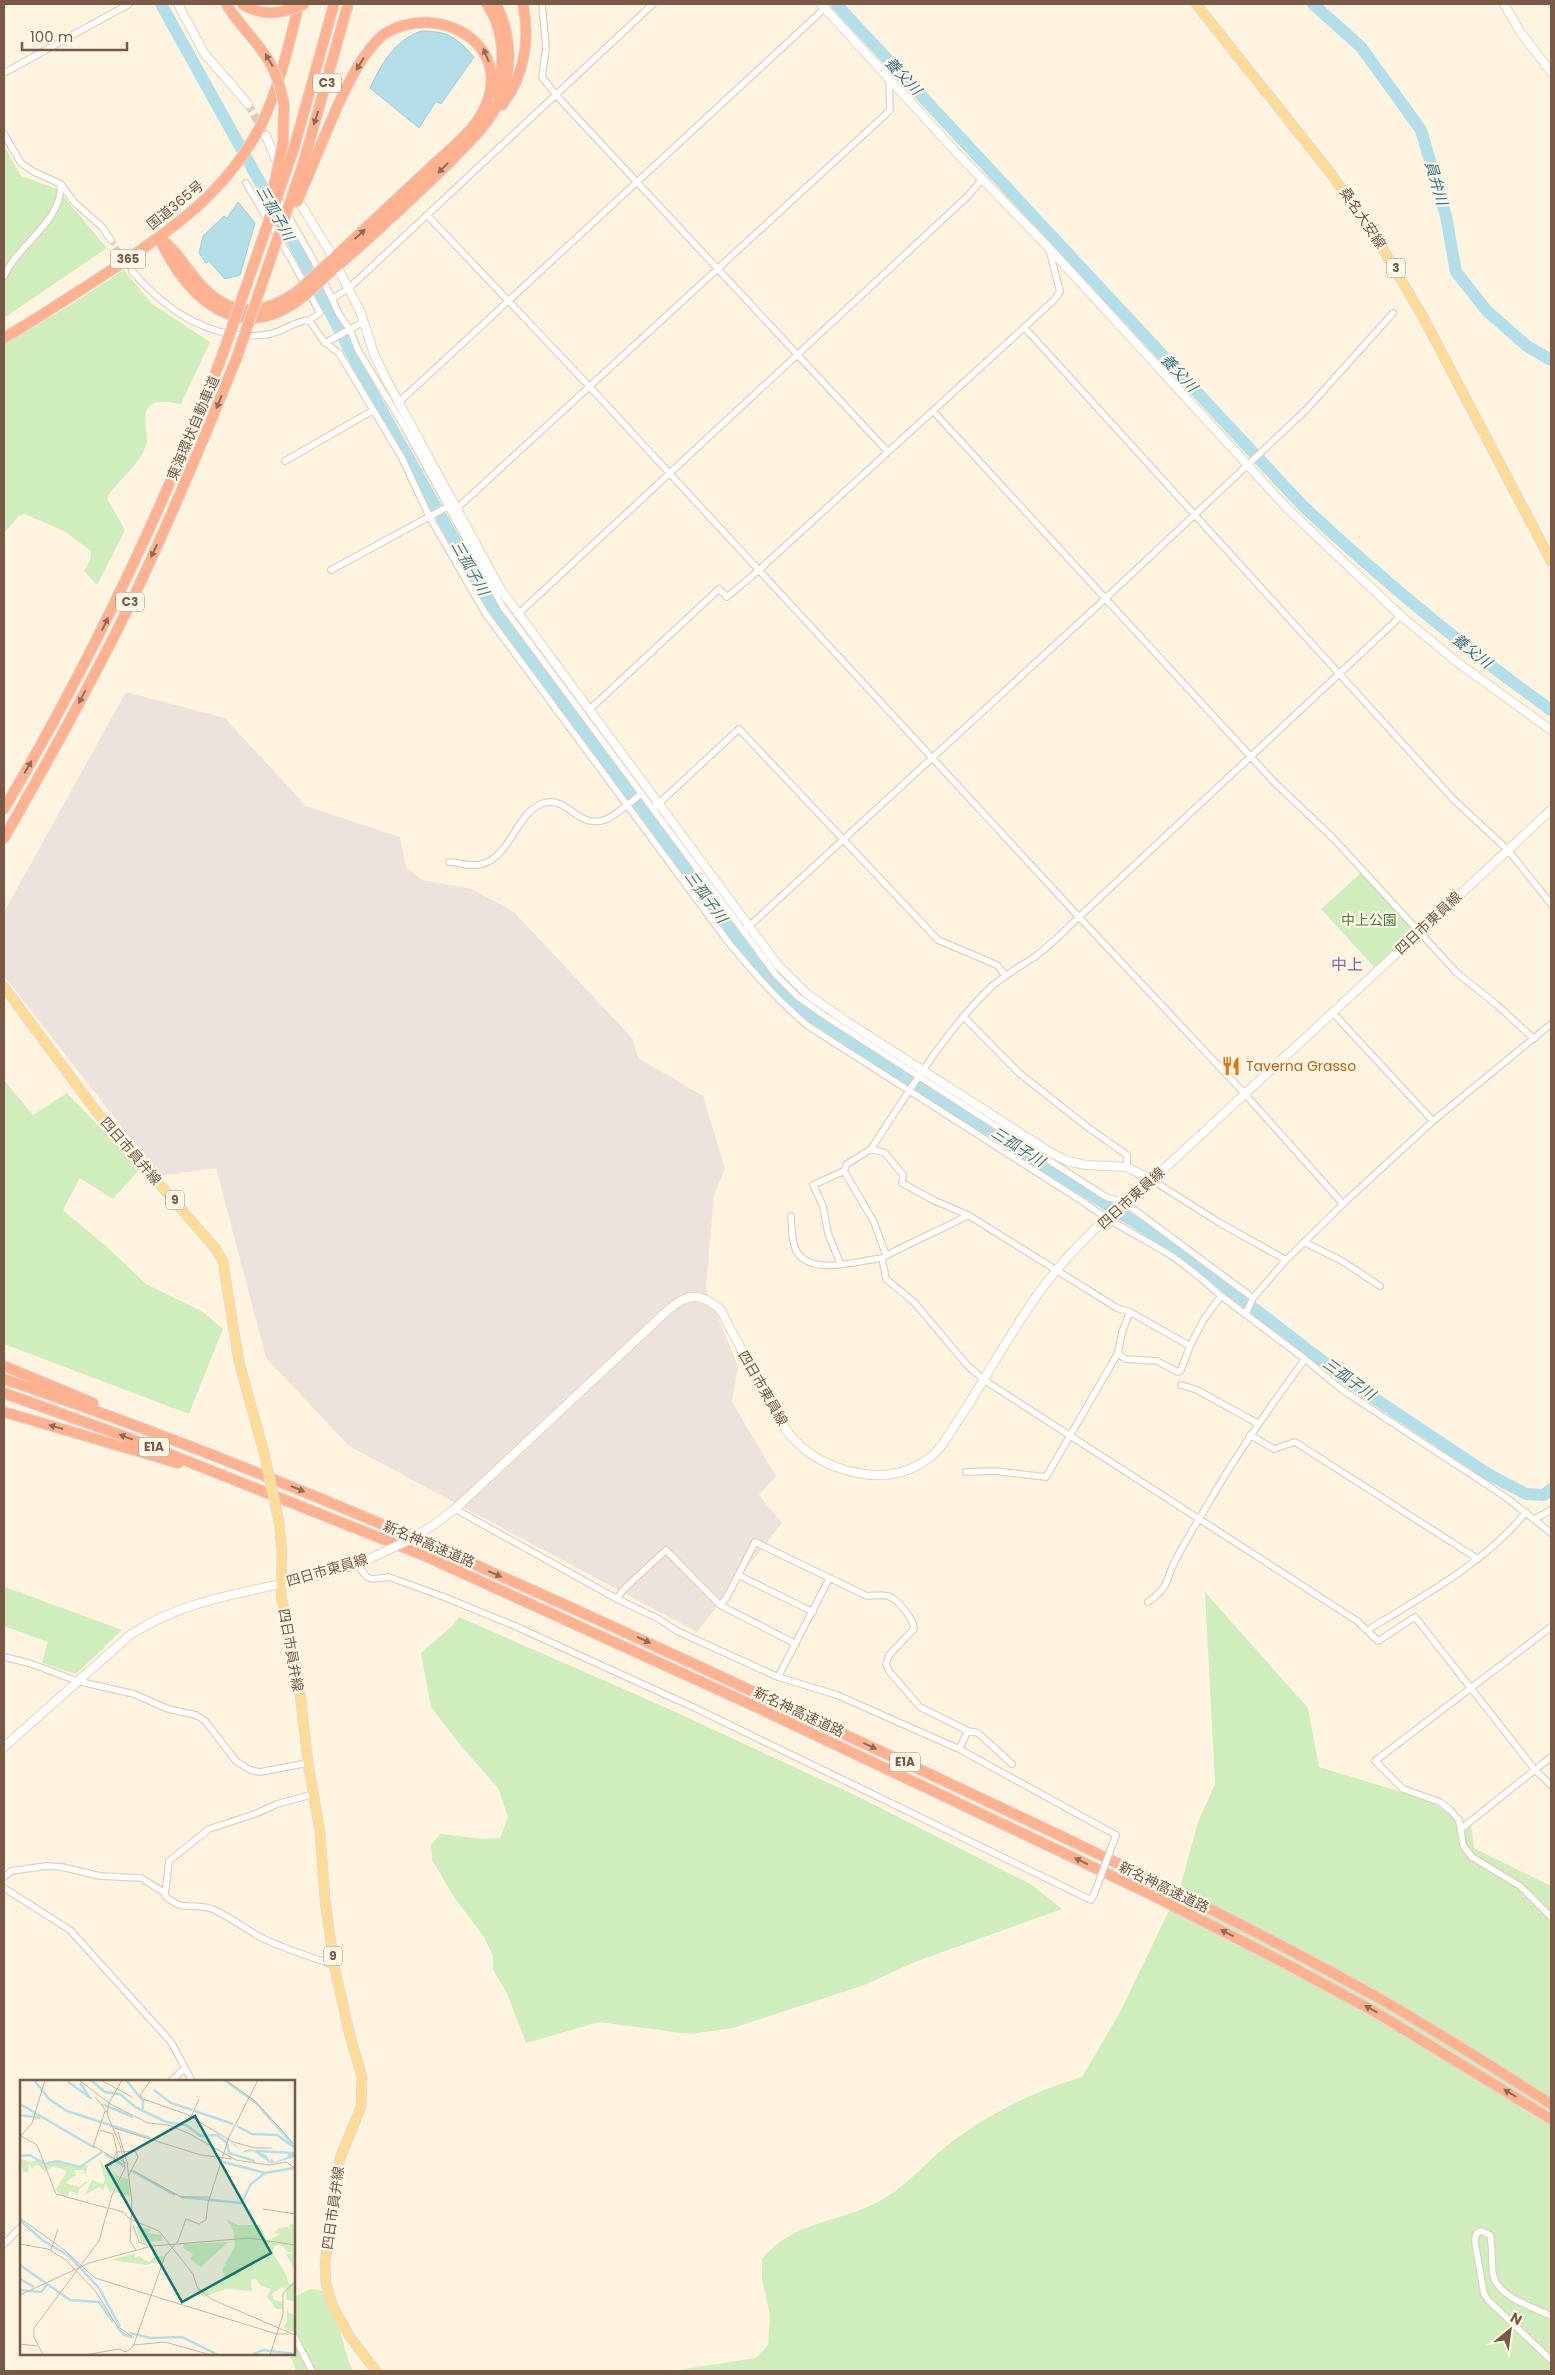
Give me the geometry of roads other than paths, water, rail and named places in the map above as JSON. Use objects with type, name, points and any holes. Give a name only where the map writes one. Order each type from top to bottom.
[{"type":"highway","points":[[226,4],[269,60],[277,76],[284,105],[283,143],[270,202],[245,293]]},
{"type":"highway","points":[[242,4],[251,9],[271,14],[283,12],[304,4]]},
{"type":"highway","name":"国道365号","points":[[4,338],[57,306],[159,238],[205,202],[238,163],[262,123],[277,85],[299,4]]},
{"type":"highway","name":"東海環状自動車道","points":[[4,809],[77,678],[124,585],[180,462],[245,293],[294,148],[334,4]]},
{"type":"highway","name":"C3","points":[[308,163],[348,4]]},
{"type":"highway","points":[[159,238],[167,254],[194,290],[217,309],[229,315],[245,319],[267,317],[284,310],[454,145],[483,111],[496,87],[502,62],[497,24],[488,4]]},
{"type":"highway","points":[[486,124],[500,99],[508,69],[508,39],[496,4]]},
{"type":"highway","points":[[326,271],[377,232],[486,124],[513,88],[522,64],[526,34],[523,4]]},
{"type":"highway","points":[[308,163],[363,59],[384,33],[398,23],[410,18],[423,15],[446,17],[456,21],[476,38],[484,49],[491,72],[491,84],[483,111]]},
{"type":"highway","name":"東海環状自動車道","points":[[4,838],[56,746],[134,594],[192,466],[249,327],[308,163]]},
{"type":"highway","points":[[4,1366],[237,1463]]},
{"type":"highway","name":"新名神高速道路","points":[[4,1379],[237,1463],[508,1579],[978,1797],[1281,1946],[1378,1998],[1551,2104]]},
{"type":"highway","name":"新名神高速道路","points":[[4,1393],[129,1438],[302,1505],[423,1555],[635,1650],[1150,1894],[1372,2010],[1551,2119]]},
{"type":"highway","points":[[4,1412],[166,1460],[302,1505]]},
{"type":"main road","name":"桑名大安線","points":[[1196,4],[1329,171],[1374,234],[1423,316],[1551,561]]},
{"type":"main road","name":"四日市員弁線","points":[[4,987],[99,1115],[216,1249],[223,1262],[239,1362],[264,1453],[279,1522],[282,1552],[282,1596],[298,1676],[334,1965],[350,2036],[362,2077],[363,2094],[351,2134],[340,2158],[334,2191],[325,2265],[326,2283],[333,2307],[350,2337],[376,2371]]},
{"type":"street","points":[[4,73],[129,4]]},
{"type":"street","points":[[178,4],[204,53],[248,104]]},
{"type":"street","points":[[542,4],[546,47],[542,77],[636,183],[888,452]]},
{"type":"street","points":[[332,299],[349,288],[653,4]]},
{"type":"street","points":[[1504,4],[1521,33],[1551,72]]},
{"type":"street","points":[[398,403],[636,183],[823,6],[955,150],[1250,463],[1287,508],[1401,616],[1457,662],[1551,730]]},
{"type":"street","points":[[454,511],[886,114],[890,109],[889,76]]},
{"type":"street","points":[[4,134],[18,158],[28,169],[61,184],[74,202],[102,227],[111,240]]},
{"type":"street","points":[[266,136],[289,188],[331,254]]},
{"type":"street","points":[[517,614],[968,196],[983,178]]},
{"type":"street","points":[[132,271],[149,291],[160,300],[208,330],[260,335],[279,332],[302,320],[310,320],[320,312],[292,259],[246,183]]},
{"type":"street","points":[[4,276],[56,206],[61,192],[61,184]]},
{"type":"street","points":[[275,193],[314,261],[339,314],[350,330],[358,350],[405,428],[447,507],[454,511],[517,614],[588,710],[776,975],[798,996],[918,1077],[1106,1197],[1123,1203],[1253,1298]]},
{"type":"street","points":[[427,215],[589,386],[1244,1093],[1343,1204]]},
{"type":"street","points":[[588,710],[719,589],[727,597],[759,570],[1060,292],[1048,247]]},
{"type":"street","points":[[339,270],[362,314],[374,354],[503,607],[641,794],[655,806]]},
{"type":"street","points":[[745,929],[844,840],[1264,450],[1306,410],[1393,312]]},
{"type":"street","points":[[310,320],[339,353],[372,411],[402,458],[429,516],[484,613],[729,943],[786,1008],[808,1026],[1085,1203],[1106,1219],[1170,1255],[1202,1278],[1221,1296],[1246,1313],[1341,1389],[1526,1512],[1551,1533]]},
{"type":"street","points":[[328,341],[363,322]]},
{"type":"street","points":[[1024,327],[1454,800],[1508,850],[1551,904]]},
{"type":"street","points":[[285,461],[372,411]]},
{"type":"street","points":[[933,411],[1275,784],[1333,838],[1457,973],[1497,1005],[1534,1039]]},
{"type":"street","points":[[331,570],[447,507]]},
{"type":"street","points":[[840,1263],[828,1233],[822,1206],[813,1184],[844,1171],[848,1164],[871,1149],[923,1070],[964,1017],[1005,975],[1034,957],[1079,917],[1401,616]]},
{"type":"street","points":[[655,806],[739,729],[938,940],[997,965],[1005,975]]},
{"type":"street","points":[[449,862],[471,866],[492,860],[500,853],[535,807],[545,802],[564,806],[588,821],[608,818],[641,794]]},
{"type":"street","name":"四日市東員線","points":[[5,1743],[130,1635],[168,1612],[191,1604],[282,1584],[356,1564],[407,1541],[435,1524],[455,1509],[668,1310],[686,1297],[698,1296],[709,1300],[720,1310],[790,1434],[808,1452],[837,1469],[868,1475],[891,1475],[911,1469],[930,1458],[942,1444],[984,1380],[1036,1296],[1057,1269],[1123,1203],[1152,1180],[1551,810]]},
{"type":"street","points":[[745,929],[807,994],[1068,1161],[1086,1165],[1127,1167],[1286,1260]]},
{"type":"street","points":[[1332,1012],[1432,1121]]},
{"type":"street","points":[[964,1017],[1019,1073],[1086,1126],[1127,1155],[1127,1167]]},
{"type":"street","points":[[1246,1313],[1253,1298],[1286,1260],[1343,1204],[1432,1121],[1551,1024]]},
{"type":"street","points":[[871,1149],[885,1153],[903,1175],[902,1183],[933,1200],[968,1215],[1117,1308],[1130,1312],[1190,1346]]},
{"type":"street","points":[[844,1171],[874,1222],[884,1257],[886,1279],[914,1302],[967,1365],[984,1380],[1357,1621],[1378,1641],[1415,1617],[1535,1770],[1551,1785]]},
{"type":"street","points":[[791,1216],[796,1251],[806,1262],[823,1267],[884,1257],[935,1234],[968,1215]]},
{"type":"street","points":[[1304,1242],[1342,1261],[1380,1286]]},
{"type":"street","points":[[1118,1353],[1125,1359],[1157,1361],[1178,1372],[1181,1370],[1190,1346],[1204,1319],[1221,1296]]},
{"type":"street","points":[[966,1472],[994,1471],[1046,1476],[1118,1353],[1122,1332],[1130,1312]]},
{"type":"street","points":[[1148,1602],[1160,1593],[1168,1583],[1176,1558],[1257,1423],[1305,1359]]},
{"type":"street","points":[[1181,1385],[1197,1390],[1257,1423]]},
{"type":"street","points":[[1250,1435],[1274,1449],[1295,1442],[1478,1559]]},
{"type":"street","points":[[356,1564],[367,1577],[373,1580],[389,1577],[515,1626],[677,1700],[1092,1900],[1116,1835],[959,1749],[837,1695],[778,1677],[677,1631],[659,1619],[617,1599],[455,1509]]},
{"type":"street","points":[[1535,1519],[1551,1510]]},
{"type":"street","points":[[1371,1628],[1418,1600],[1478,1559],[1510,1533],[1526,1512]]},
{"type":"street","points":[[720,1605],[727,1597],[754,1542],[867,1596],[888,1596],[895,1600],[914,1622],[914,1629],[889,1655],[886,1664],[889,1671],[920,1707],[968,1731],[978,1733],[1012,1764]]},
{"type":"street","points":[[617,1599],[623,1590],[666,1550],[720,1605],[796,1644]]},
{"type":"street","points":[[738,1574],[812,1612]]},
{"type":"street","points":[[778,1677],[829,1579]]},
{"type":"street","points":[[1551,1627],[1375,1761],[1403,1789],[1440,1802],[1459,1820],[1462,1828],[1463,1845],[1472,1856],[1520,1886],[1551,1917]]},
{"type":"street","points":[[4,1657],[30,1663],[77,1681],[134,1694],[168,1709],[196,1714],[205,1721],[236,1761],[250,1770],[260,1772],[308,1763]]},
{"type":"street","points":[[959,1749],[968,1731]]},
{"type":"street","points":[[1462,1828],[1551,1757]]},
{"type":"street","points":[[165,1893],[169,1861],[209,1829],[255,1814],[277,1804],[314,1794]]},
{"type":"street","points":[[4,1877],[11,1871],[46,1866],[62,1866],[100,1876],[141,1878],[165,1893],[175,1904],[183,1908],[198,1906],[212,1910],[272,1943],[334,1965]]},
{"type":"street","points":[[4,1888],[70,1930],[172,2042],[191,2080]]},
{"type":"street","points":[[172,2080],[185,2068]]},
{"type":"street","points":[[4,2244],[20,2228]]},
{"type":"street","points":[[1551,2316],[1511,2296],[1499,2287],[1493,2274],[1490,2235],[1482,2230],[1478,2232],[1475,2235],[1475,2243],[1484,2294],[1494,2307],[1551,2360]]},
{"type":"street","points":[[295,2338],[312,2371]]},
{"type":"water","points":[[421,31],[438,32],[451,36],[462,44],[474,57],[441,104],[436,101],[419,128],[370,88],[384,62],[396,47]]},
{"type":"water","points":[[238,202],[255,223],[240,275],[225,279],[209,261],[206,263],[199,253],[203,236],[224,216],[227,218]]},
{"type":"waterway","name":"三孤子川","points":[[161,4],[297,249],[376,400],[489,602],[755,963],[796,1006],[921,1089],[1170,1244],[1350,1382],[1488,1474],[1526,1494],[1544,1495],[1551,1489]]},
{"type":"waterway","name":"養父川","points":[[836,4],[1302,505],[1423,612],[1551,710]]},
{"type":"waterway","name":"員弁川","points":[[1313,4],[1361,47],[1421,130],[1446,216],[1456,272],[1487,311],[1527,346],[1551,360]]},
{"type":"tunnel","points":[[248,104],[266,136]]},
{"type":"tunnel","points":[[111,240],[132,271]]},
{"type":"place","name":"Taverna Grasso","points":[[1231,1066]]},
{"type":"district","name":"中上","points":[[1347,964]]},
{"type":"park label","name":"中上公園","points":[[1369,920]]}]
